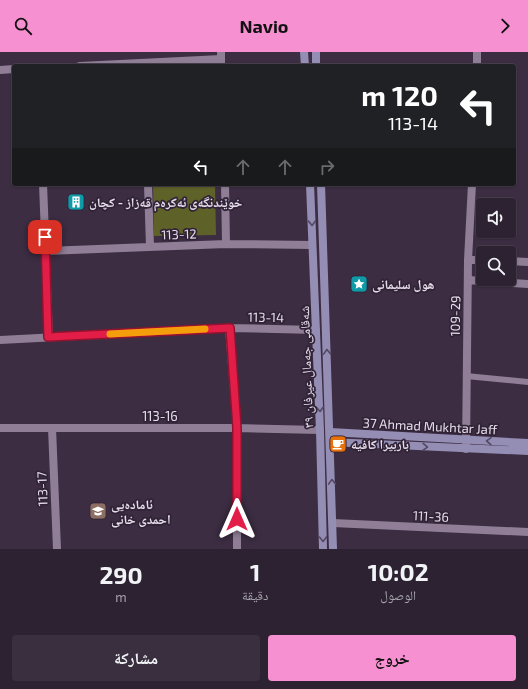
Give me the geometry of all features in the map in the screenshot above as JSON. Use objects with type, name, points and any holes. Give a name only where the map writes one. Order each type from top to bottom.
[{"type":"main road","points":[[304,52],[305,64]]},
{"type":"main road","points":[[316,52],[316,64]]},
{"type":"main road","name":"شەقامی جەمال عیرفان ٣٩","points":[[310,186],[320,430],[323,549]]},
{"type":"main road","name":"شەقامی جەمال عیرفان ٣٩","points":[[321,186],[334,549]]},
{"type":"main road","name":"37 Ahmad Mukhtar Jaff","points":[[330,432],[528,442]]},
{"type":"main road","name":"37 Ahmad Mukhtar Jaff","points":[[330,442],[528,451]]},
{"type":"street","points":[[477,52],[477,64]]},
{"type":"street","points":[[144,64],[221,59]]},
{"type":"street","points":[[0,70],[12,69]]},
{"type":"street","points":[[44,186],[48,337]]},
{"type":"street","points":[[148,186],[150,247]]},
{"type":"street","points":[[225,186],[226,244]]},
{"type":"street","name":"109-29","points":[[466,449],[468,260],[472,186]]},
{"type":"street","name":"113-12","points":[[46,251],[226,244],[312,245]]},
{"type":"street","points":[[468,260],[476,260]]},
{"type":"street","points":[[516,261],[528,262]]},
{"type":"street","points":[[468,280],[528,284]]},
{"type":"street","points":[[230,328],[237,428],[237,549]]},
{"type":"street","name":"113-14","points":[[0,340],[230,328],[316,330]]},
{"type":"street","name":"113-16","points":[[0,428],[237,428],[320,430]]},
{"type":"street","name":"113-17","points":[[52,428],[57,549]]},
{"type":"street","name":"111-36","points":[[333,523],[528,532]]},
{"type":"lane","points":[[466,376],[528,382]]},
{"type":"green space","points":[[153,186],[215,186],[216,235],[154,236]]},
{"type":"slow traffic","points":[[110,334],[205,329]]},
{"type":"place","name":"خوێندنگەی ئەکرەم قەزاز - کچان","points":[[76,202]]},
{"type":"place","name":"هول سليمانى","points":[[359,284]]},
{"type":"place","name":"باربيرا كافيه","points":[[338,444]]},
{"type":"place","name":"ئامادەیی احمدی خانی","points":[[98,511]]},
{"type":"route","points":[[45,237],[48,337],[230,328],[237,428],[237,519]]}]
